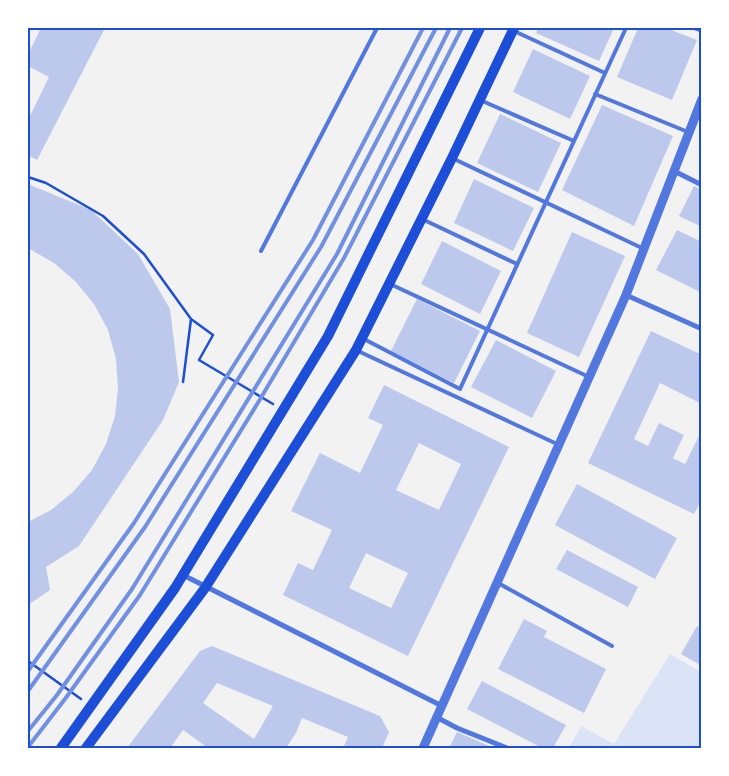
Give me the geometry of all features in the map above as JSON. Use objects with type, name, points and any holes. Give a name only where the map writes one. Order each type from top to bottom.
[{"type":"main road","points":[[61,748],[183,575],[328,336],[480,28]]},
{"type":"main road","points":[[86,748],[205,588],[356,350],[452,158],[513,29]]},
{"type":"street","points":[[423,748],[626,295],[702,99]]},
{"type":"street","points":[[674,171],[702,185]]},
{"type":"street","points":[[626,295],[702,329]]},
{"type":"street","points":[[183,575],[205,588],[443,707]]},
{"type":"street","points":[[438,718],[457,728],[507,748]]},
{"type":"lane","points":[[261,251],[377,28]]},
{"type":"lane","points":[[361,338],[460,389],[626,28]]},
{"type":"lane","points":[[694,28],[702,31]]},
{"type":"lane","points":[[513,29],[605,73]]},
{"type":"lane","points":[[595,94],[689,132]]},
{"type":"lane","points":[[479,100],[574,141]]},
{"type":"lane","points":[[452,158],[644,249]]},
{"type":"lane","points":[[422,218],[517,264]]},
{"type":"lane","points":[[390,284],[589,377]]},
{"type":"lane","points":[[356,350],[559,445]]},
{"type":"lane","points":[[498,583],[612,646]]},
{"type":"path","points":[[28,177],[46,183],[103,216],[144,254],[191,318],[213,335],[199,360],[278,407]]},
{"type":"path","points":[[183,382],[191,318]]},
{"type":"path","points":[[28,661],[85,702]]},
{"type":"shaded area","points":[[670,654],[701,672],[701,748],[569,748],[581,726],[614,744]]},
{"type":"building","points":[[41,28],[105,28],[37,160],[28,155],[28,120],[49,77],[28,66],[28,54]]},
{"type":"building","points":[[538,28],[614,28],[599,61],[536,33]]},
{"type":"building","points":[[638,28],[666,28],[697,40],[672,100],[617,77]]},
{"type":"building","points":[[533,49],[590,76],[570,119],[513,92]]},
{"type":"building","points":[[602,105],[673,136],[634,226],[562,190]]},
{"type":"building","points":[[500,114],[561,143],[538,192],[477,163]]},
{"type":"building","points":[[474,179],[534,208],[513,251],[454,223]]},
{"type":"building","points":[[28,184],[91,210],[138,254],[170,309],[179,382],[163,420],[79,546],[46,567],[50,590],[28,605],[28,522],[51,510],[73,492],[92,470],[106,444],[115,416],[118,388],[116,359],[108,330],[94,304],[76,282],[54,263],[28,248]]},
{"type":"building","points":[[694,186],[702,190],[702,227],[679,216]]},
{"type":"building","points":[[677,230],[702,242],[702,293],[656,270]]},
{"type":"building","points":[[572,232],[625,256],[579,357],[527,333]]},
{"type":"building","points":[[442,241],[501,271],[480,314],[421,284]]},
{"type":"building","points":[[417,299],[480,331],[454,383],[391,351]]},
{"type":"building","points":[[651,331],[702,355],[702,404],[660,383],[634,439],[648,446],[659,423],[684,435],[673,458],[685,464],[702,430],[702,498],[694,514],[588,463]]},
{"type":"building","points":[[496,340],[556,371],[532,418],[471,387]]},
{"type":"building","points":[[384,385],[509,447],[408,656],[283,595],[298,563],[313,570],[332,530],[291,511],[320,453],[360,473],[383,425],[368,418]],"holes":[[[419,443],[461,464],[439,510],[396,490]],[[366,553],[408,573],[391,608],[349,588]]]},
{"type":"building","points":[[577,484],[677,538],[655,579],[555,525]]},
{"type":"building","points":[[567,550],[638,587],[628,607],[556,569]]},
{"type":"building","points":[[524,619],[547,631],[544,637],[606,669],[584,713],[498,669]]},
{"type":"building","points":[[697,626],[702,629],[702,666],[681,654]]},
{"type":"building","points":[[212,646],[380,716],[389,732],[382,748],[343,748],[348,737],[302,718],[296,733],[286,748],[208,748],[183,730],[170,748],[127,748],[200,651]],"holes":[[[217,683],[273,706],[254,739],[203,703]]]},
{"type":"building","points":[[482,681],[566,725],[553,748],[542,748],[467,709]]},
{"type":"building","points":[[457,732],[494,748],[449,748]]},
{"type":"railway","points":[[28,671],[134,523],[313,240],[423,28]]},
{"type":"railway","points":[[28,691],[145,527],[321,247],[436,28]]},
{"type":"railway","points":[[28,731],[57,695],[132,589],[337,254],[450,28]]},
{"type":"railway","points":[[28,747],[140,595],[259,401],[344,258],[462,28]]}]
